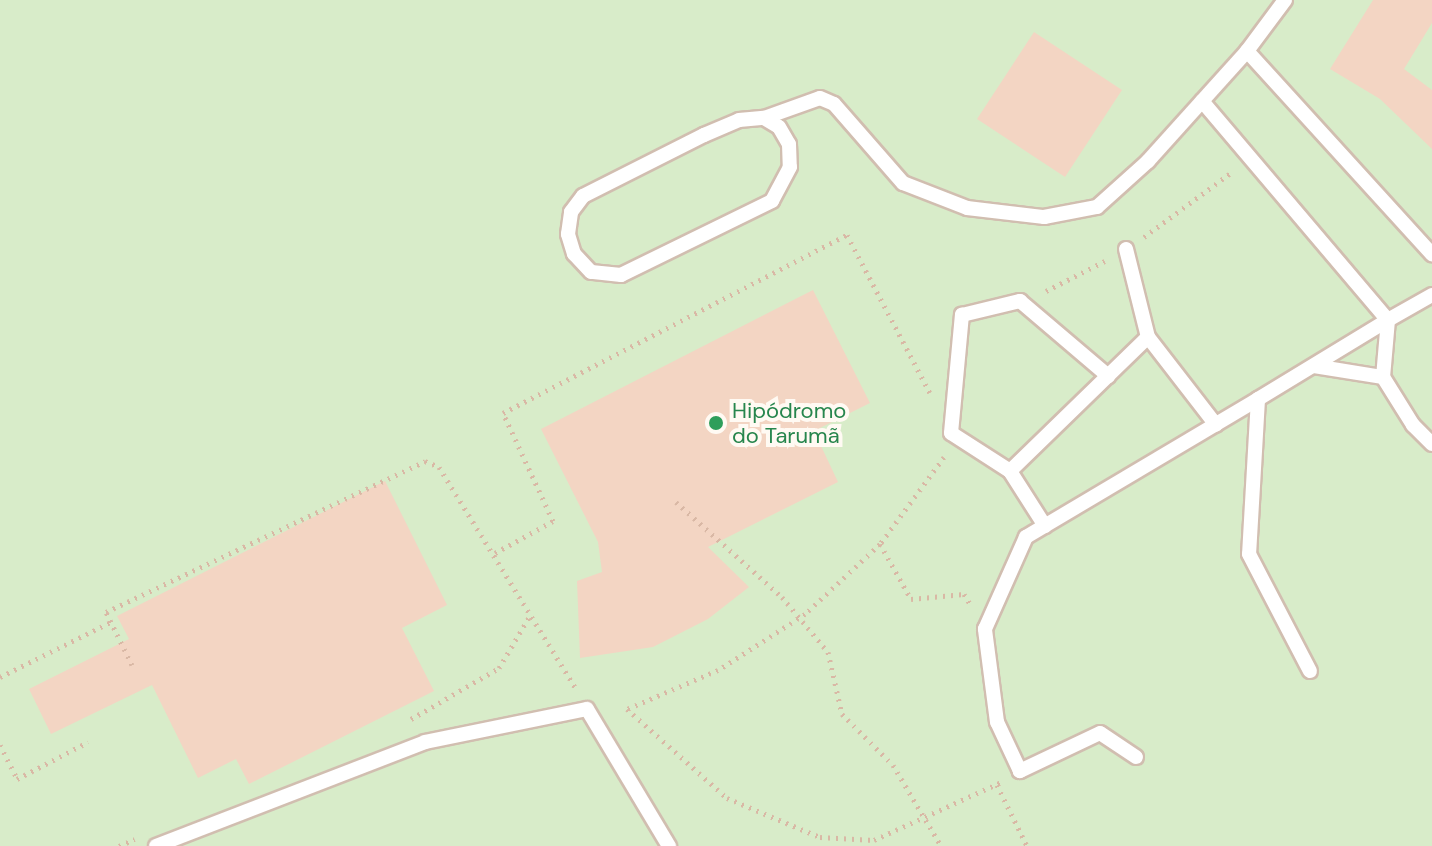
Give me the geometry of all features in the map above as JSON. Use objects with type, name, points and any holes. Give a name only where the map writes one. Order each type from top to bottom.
[{"type":"lane","points":[[764,118],[779,127],[789,144],[790,167],[772,201],[621,275],[591,272],[574,254],[568,234],[571,212],[583,196],[739,120],[764,118],[820,98],[834,104],[903,183],[967,208],[1044,217],[1097,207],[1202,101],[1247,51],[1285,0]]},
{"type":"lane","points":[[1247,51],[1432,254]]},
{"type":"lane","points":[[1202,101],[1388,320],[1383,377],[1413,425],[1432,444]]},
{"type":"lane","points":[[1126,249],[1148,337],[1216,425]]},
{"type":"lane","points":[[1136,757],[1100,733],[1020,771],[997,722],[985,629],[1026,537],[1432,295]]},
{"type":"lane","points":[[1045,526],[1010,471],[951,433],[962,315],[1020,301],[1108,376]]},
{"type":"lane","points":[[1010,471],[1148,337]]},
{"type":"lane","points":[[1314,366],[1383,377]]},
{"type":"lane","points":[[1258,399],[1249,554],[1310,671]]},
{"type":"lane","points":[[156,846],[425,742],[587,709],[669,846]]},
{"type":"path","points":[[495,553],[553,521],[503,413],[847,235],[951,433],[943,463],[880,544],[805,614],[718,670],[627,709],[727,798],[820,837],[874,840],[924,815],[997,785],[1020,771]]},
{"type":"path","points":[[132,665],[106,612],[425,461],[439,467],[495,553],[587,709]]},
{"type":"path","points":[[676,502],[782,597],[828,652],[842,714],[893,765],[941,846]]},
{"type":"path","points":[[880,544],[911,599],[964,594],[985,629]]},
{"type":"path","points":[[406,721],[499,668],[531,614]]},
{"type":"path","points":[[0,677],[111,622]]},
{"type":"path","points":[[0,745],[17,779],[88,742]]},
{"type":"path","points":[[997,785],[1027,846]]},
{"type":"path","points":[[846,839],[850,846]]},
{"type":"green space","name":"Hipódromo do Tarumã","points":[[0,0],[1432,0],[1432,846],[0,846]]},
{"type":"building","points":[[1373,0],[1432,0],[1432,23],[1404,69],[1432,90],[1432,149],[1380,99],[1330,69]]},
{"type":"building","points":[[1034,32],[1122,90],[1065,177],[977,119]]},
{"type":"building","points":[[813,290],[870,403],[814,431],[838,482],[708,547],[749,587],[708,619],[653,647],[580,658],[577,581],[602,572],[598,542],[541,429]]},
{"type":"building","points":[[385,481],[447,605],[402,628],[434,691],[249,784],[236,759],[198,778],[152,685],[51,734],[29,689],[129,639],[117,616]]},
{"type":"place","name":"Hipódromo do Tarumã","points":[[716,423]]}]
